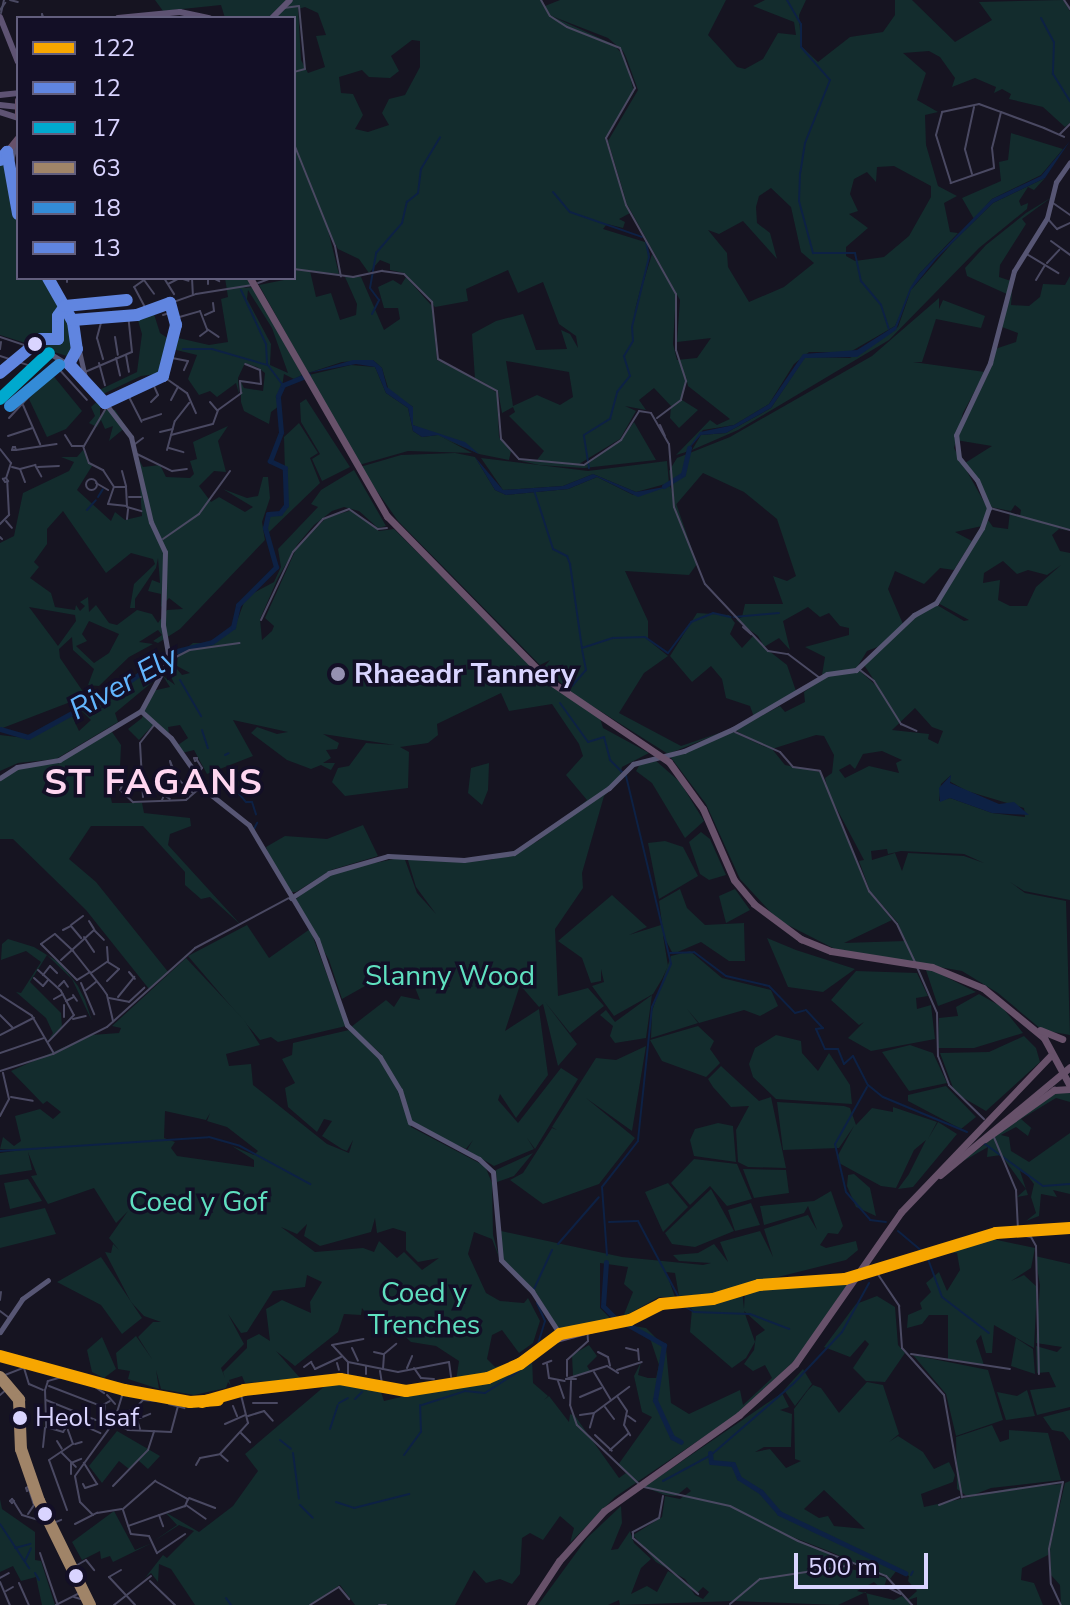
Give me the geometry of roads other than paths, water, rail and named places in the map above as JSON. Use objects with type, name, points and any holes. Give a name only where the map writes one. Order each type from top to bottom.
[{"type":"highway","points":[[253,281],[389,521],[387,528],[395,529],[560,689],[659,750]]},
{"type":"highway","points":[[362,478],[441,572]]},
{"type":"highway","points":[[362,478],[393,518],[550,677],[671,761],[703,809],[734,880],[774,922],[831,951],[922,964],[976,980],[1042,1031],[1068,1038],[1051,1059],[1012,1095]]},
{"type":"highway","points":[[922,964],[969,980],[1008,1006],[1044,1038],[1051,1059],[1069,1086],[1054,1090],[993,1123]]},
{"type":"highway","points":[[993,1123],[1012,1095],[1048,1058],[1042,1040],[1008,1006]]},
{"type":"highway","points":[[532,1605],[580,1537],[640,1484],[728,1424],[778,1381],[817,1338],[884,1236],[931,1181],[993,1123],[1070,1064]]},
{"type":"highway","points":[[931,1181],[984,1131]]},
{"type":"main road","points":[[274,16],[290,0]]},
{"type":"main road","points":[[139,16],[180,12],[199,16]]},
{"type":"main road","points":[[0,13],[16,47]]},
{"type":"main road","points":[[0,13],[16,57]]},
{"type":"main road","points":[[0,1357],[158,1399],[202,1402],[260,1388],[335,1380],[406,1391],[488,1378],[560,1335],[601,1327],[668,1302],[713,1299],[759,1285],[846,1279],[1019,1231],[1070,1228]]},
{"type":"street","points":[[10,0],[18,2]]},
{"type":"street","points":[[541,0],[550,16],[567,27],[620,48],[635,88],[606,138],[626,205],[676,294],[676,350],[686,381],[681,400],[657,418]]},
{"type":"street","points":[[1064,0],[1070,9]]},
{"type":"street","points":[[0,13],[5,1]]},
{"type":"street","points":[[283,8],[299,6],[305,69],[296,71]]},
{"type":"street","points":[[973,175],[965,149],[974,106]]},
{"type":"street","points":[[1001,112],[992,148],[994,168],[953,183],[938,148],[938,116],[974,106],[1001,112],[1064,137]]},
{"type":"street","points":[[1059,135],[1070,124]]},
{"type":"street","points":[[296,149],[335,246],[341,276]]},
{"type":"street","points":[[7,156],[16,188]]},
{"type":"street","points":[[1070,162],[1054,190],[1047,218],[1012,276],[990,363],[955,444],[989,508],[1070,530]]},
{"type":"street","points":[[1052,200],[1070,215]]},
{"type":"street","points":[[1047,218],[1056,229],[1070,223]]},
{"type":"street","points":[[1051,241],[1070,255]]},
{"type":"street","points":[[1036,280],[1046,264],[1061,250]]},
{"type":"street","points":[[1024,253],[1058,273]]},
{"type":"street","points":[[296,269],[341,276],[375,272],[404,274],[432,302],[437,358],[453,371],[497,391],[501,439],[517,458],[584,465],[621,440],[640,411],[657,418],[666,436],[674,509],[705,584],[768,651],[788,654],[820,678]]},
{"type":"street","points":[[0,778],[17,767],[59,760],[141,711],[169,656],[163,625],[165,559],[134,444],[72,357],[73,320],[52,280]]},
{"type":"street","points":[[134,287],[144,280],[154,294]]},
{"type":"street","points":[[165,280],[174,294]]},
{"type":"street","points":[[168,284],[176,280]]},
{"type":"street","points":[[190,280],[193,295]]},
{"type":"street","points":[[208,284],[210,280]]},
{"type":"street","points":[[129,281],[147,312]]},
{"type":"street","points":[[73,320],[147,312],[193,295],[253,281]]},
{"type":"street","points":[[133,302],[139,298]]},
{"type":"street","points":[[114,487],[103,470],[89,463],[83,446],[107,404],[153,384],[163,376],[176,318],[170,303]]},
{"type":"street","points":[[176,318],[192,312],[203,315],[214,311],[213,303]]},
{"type":"street","points":[[189,306],[192,312]]},
{"type":"street","points":[[163,315],[174,312]]},
{"type":"street","points":[[186,315],[189,320]]},
{"type":"street","points":[[203,315],[208,330],[219,337]]},
{"type":"street","points":[[84,375],[104,360],[126,355],[133,350],[128,316]]},
{"type":"street","points":[[102,317],[97,338],[104,360]]},
{"type":"street","points":[[168,326],[175,327]]},
{"type":"street","points":[[200,336],[208,330]]},
{"type":"street","points":[[115,337],[120,376]]},
{"type":"street","points":[[0,349],[0,340],[72,357],[78,366]]},
{"type":"street","points":[[0,396],[49,353]]},
{"type":"street","points":[[126,355],[129,372]]},
{"type":"street","points":[[0,356],[30,366]]},
{"type":"street","points":[[9,418],[57,367],[72,357]]},
{"type":"street","points":[[166,357],[188,361],[184,370]]},
{"type":"street","points":[[99,363],[105,385]]},
{"type":"street","points":[[171,435],[210,426],[218,410],[241,393],[240,381],[261,384],[260,370],[245,364]]},
{"type":"street","points":[[57,367],[87,400]]},
{"type":"street","points":[[163,376],[178,386],[196,413]]},
{"type":"street","points":[[151,402],[158,394],[153,384]]},
{"type":"street","points":[[171,400],[178,386]]},
{"type":"street","points":[[128,394],[142,421],[161,414]]},
{"type":"street","points":[[183,452],[168,449],[173,429],[189,403]]},
{"type":"street","points":[[22,404],[40,444]]},
{"type":"street","points":[[211,404],[218,410]]},
{"type":"street","points":[[131,417],[138,413]]},
{"type":"street","points":[[8,436],[32,428]]},
{"type":"street","points":[[160,432],[173,429]]},
{"type":"street","points":[[65,435],[72,446],[83,446]]},
{"type":"street","points":[[134,444],[143,438]]},
{"type":"street","points":[[16,450],[40,444],[57,444]]},
{"type":"street","points":[[0,451],[11,466],[20,469],[59,466]]},
{"type":"street","points":[[136,454],[172,471],[187,469]]},
{"type":"street","points":[[11,466],[4,480],[6,521],[12,528]]},
{"type":"street","points":[[38,467],[41,476]]},
{"type":"street","points":[[20,469],[25,482]]},
{"type":"street","points":[[122,471],[128,497],[127,519]]},
{"type":"street","points":[[161,541],[199,514],[230,471]]},
{"type":"street","points":[[96,483],[109,490]]},
{"type":"street","points":[[109,490],[126,487]]},
{"type":"street","points":[[109,490],[108,504],[141,511]]},
{"type":"street","points":[[128,497],[141,497]]},
{"type":"street","points":[[1,502],[7,503]]},
{"type":"street","points":[[0,1116],[9,1097],[1,1071],[53,1054],[113,1023],[195,948],[291,898],[338,869],[394,855],[464,860],[514,853],[625,773],[733,729],[820,678],[857,669],[941,597],[989,508]]},
{"type":"street","points":[[261,620],[293,552],[323,519],[349,509],[378,529],[387,528]]},
{"type":"street","points":[[0,524],[6,521]]},
{"type":"street","points":[[169,656],[233,642],[239,644]]},
{"type":"street","points":[[857,669],[874,681],[901,724],[917,731]]},
{"type":"street","points":[[141,711],[203,785],[247,821],[330,969],[348,1027],[373,1047],[400,1090],[408,1120],[492,1170],[501,1260],[532,1291],[560,1335]]},
{"type":"street","points":[[143,797],[139,746],[153,726]]},
{"type":"street","points":[[733,729],[780,752],[793,767],[820,771],[869,891],[897,924],[932,1000],[938,1056],[949,1085],[981,1115],[1016,1190],[1019,1231],[1036,1246],[1039,1374]]},
{"type":"street","points":[[196,775],[202,768],[197,760]]},
{"type":"street","points":[[172,769],[194,794]]},
{"type":"street","points":[[125,779],[119,785],[125,799],[185,801],[203,785]]},
{"type":"street","points":[[63,930],[83,916]]},
{"type":"street","points":[[89,921],[104,940]]},
{"type":"street","points":[[70,926],[94,952]]},
{"type":"street","points":[[60,961],[82,938],[95,930]]},
{"type":"street","points":[[108,961],[90,973],[77,980],[41,945],[56,935],[70,949],[90,973],[97,982],[107,998],[113,1023]]},
{"type":"street","points":[[103,945],[108,947],[108,961]]},
{"type":"street","points":[[108,961],[119,966]]},
{"type":"street","points":[[107,981],[123,963]]},
{"type":"street","points":[[43,975],[49,965],[57,973]]},
{"type":"street","points":[[38,970],[58,987],[73,1019]]},
{"type":"street","points":[[118,998],[135,978],[129,972]]},
{"type":"street","points":[[34,978],[43,986],[48,980]]},
{"type":"street","points":[[58,987],[64,981],[68,987]]},
{"type":"street","points":[[86,990],[97,982]]},
{"type":"street","points":[[81,983],[94,1014]]},
{"type":"street","points":[[107,998],[129,1002],[144,988]]},
{"type":"street","points":[[54,999],[63,994]]},
{"type":"street","points":[[0,995],[34,1018],[53,1054]]},
{"type":"street","points":[[65,1003],[74,996],[77,1001]]},
{"type":"street","points":[[64,1017],[68,1009]]},
{"type":"street","points":[[0,1015],[14,1030]]},
{"type":"street","points":[[0,1053],[47,1040],[73,1019],[86,1016]]},
{"type":"street","points":[[0,1035],[34,1018]]},
{"type":"street","points":[[9,1097],[33,1101]]},
{"type":"street","points":[[874,1273],[899,1306],[900,1343],[944,1395],[961,1496]]},
{"type":"street","points":[[0,1332],[25,1296],[48,1280]]},
{"type":"street","points":[[0,1300],[1,1292]]},
{"type":"street","points":[[0,1311],[9,1318]]},
{"type":"street","points":[[587,1329],[588,1341],[570,1354],[567,1372],[577,1425],[631,1479],[664,1495],[727,1505],[853,1565],[886,1576],[912,1605]]},
{"type":"street","points":[[348,1380],[348,1362],[332,1345],[358,1337],[363,1339]]},
{"type":"street","points":[[374,1352],[384,1354],[396,1347]]},
{"type":"street","points":[[352,1348],[357,1362]]},
{"type":"street","points":[[598,1352],[608,1357],[610,1366],[617,1372],[641,1362],[638,1350],[626,1348]]},
{"type":"street","points":[[384,1354],[381,1384],[399,1387]]},
{"type":"street","points":[[910,1354],[1010,1369]]},
{"type":"street","points":[[315,1369],[336,1362],[342,1356]]},
{"type":"street","points":[[410,1357],[407,1369],[410,1375]]},
{"type":"street","points":[[415,1367],[417,1360]]},
{"type":"street","points":[[348,1362],[381,1370],[407,1369],[448,1361],[452,1375]]},
{"type":"street","points":[[551,1361],[545,1364],[549,1378],[559,1380],[576,1379],[610,1366]]},
{"type":"street","points":[[304,1367],[311,1362],[315,1374]]},
{"type":"street","points":[[336,1362],[339,1370]]},
{"type":"street","points":[[328,1365],[330,1371]]},
{"type":"street","points":[[358,1371],[365,1373],[367,1365]]},
{"type":"street","points":[[46,1371],[15,1367],[2,1376],[19,1401],[20,1444],[48,1524],[89,1603]]},
{"type":"street","points":[[415,1367],[431,1379]]},
{"type":"street","points":[[24,1368],[29,1384],[45,1390]]},
{"type":"street","points":[[593,1371],[611,1400]]},
{"type":"street","points":[[43,1447],[45,1390],[47,1385],[62,1375]]},
{"type":"street","points":[[79,1379],[106,1394],[115,1404]]},
{"type":"street","points":[[559,1380],[557,1390],[564,1398]]},
{"type":"street","points":[[196,1465],[202,1457],[220,1454],[240,1433],[247,1415],[237,1382]]},
{"type":"street","points":[[47,1385],[105,1405]]},
{"type":"street","points":[[0,1395],[10,1387]]},
{"type":"street","points":[[583,1395],[603,1387]]},
{"type":"street","points":[[580,1415],[594,1413],[629,1387]]},
{"type":"street","points":[[93,1515],[75,1490],[78,1469],[114,1422],[123,1392]]},
{"type":"street","points":[[617,1396],[626,1416],[635,1421]]},
{"type":"street","points":[[124,1412],[134,1410],[143,1400],[158,1399]]},
{"type":"street","points":[[45,1400],[96,1420]]},
{"type":"street","points":[[104,1414],[105,1405],[110,1401]]},
{"type":"street","points":[[262,1401],[264,1411],[273,1421]]},
{"type":"street","points":[[253,1403],[277,1403]]},
{"type":"street","points":[[169,1404],[184,1408]]},
{"type":"street","points":[[604,1405],[613,1418],[607,1420]]},
{"type":"street","points":[[114,1422],[140,1430],[171,1432],[178,1406]]},
{"type":"street","points":[[233,1406],[238,1417]]},
{"type":"street","points":[[134,1410],[140,1419],[140,1430]]},
{"type":"street","points":[[225,1424],[238,1417],[264,1411]]},
{"type":"street","points":[[66,1429],[75,1413]]},
{"type":"street","points":[[590,1427],[594,1413]]},
{"type":"street","points":[[140,1419],[150,1414]]},
{"type":"street","points":[[595,1435],[611,1450],[630,1434],[624,1425],[626,1416]]},
{"type":"street","points":[[73,1421],[100,1433]]},
{"type":"street","points":[[46,1428],[66,1429]]},
{"type":"street","points":[[66,1429],[73,1444]]},
{"type":"street","points":[[113,1486],[148,1450],[155,1430]]},
{"type":"street","points":[[240,1433],[250,1442]]},
{"type":"street","points":[[57,1441],[78,1469]]},
{"type":"street","points":[[50,1459],[73,1444],[82,1442]]},
{"type":"street","points":[[45,1453],[50,1459],[67,1510]]},
{"type":"street","points":[[220,1454],[228,1461]]},
{"type":"street","points":[[71,1463],[82,1461]]},
{"type":"street","points":[[82,1461],[97,1484],[84,1486],[84,1493]]},
{"type":"street","points":[[71,1463],[71,1474]]},
{"type":"street","points":[[75,1524],[93,1515],[123,1509],[155,1481],[215,1508]]},
{"type":"street","points":[[939,1505],[961,1496],[1062,1481],[1049,1549],[1051,1583],[1061,1605]]},
{"type":"street","points":[[27,1516],[34,1505],[29,1490]]},
{"type":"street","points":[[664,1495],[658,1520],[633,1532],[633,1538],[698,1594]]},
{"type":"street","points":[[186,1505],[188,1498]]},
{"type":"street","points":[[14,1502],[27,1516],[48,1524],[61,1520]]},
{"type":"street","points":[[128,1526],[186,1505]]},
{"type":"street","points":[[186,1505],[206,1519]]},
{"type":"street","points":[[123,1509],[132,1535],[151,1537],[158,1553],[185,1534]]},
{"type":"street","points":[[158,1514],[163,1526]]},
{"type":"street","points":[[40,1553],[57,1604],[83,1591]]},
{"type":"street","points":[[71,1569],[86,1560],[94,1570]]},
{"type":"street","points":[[730,1604],[760,1579],[853,1565]]},
{"type":"street","points":[[121,1570],[109,1577],[135,1605]]},
{"type":"street","points":[[9,1573],[0,1583],[10,1605]]},
{"type":"street","points":[[114,1605],[150,1579],[175,1605]]},
{"type":"street","points":[[19,1583],[29,1605]]},
{"type":"street","points":[[5,1591],[13,1587]]},
{"type":"street","points":[[310,1605],[339,1587],[349,1599]]},
{"type":"street","points":[[883,1592],[889,1589],[897,1596],[902,1593]]},
{"type":"street","points":[[73,1596],[89,1603]]},
{"type":"street","points":[[379,1605],[386,1605]]},
{"type":"water","points":[[1070,141],[1045,178],[993,203],[937,258],[911,290],[896,330],[857,357],[805,358],[771,408],[726,433],[701,435],[686,452],[700,432],[734,425],[769,404],[803,354],[857,350],[895,326],[910,288],[919,274],[992,199],[1041,176]]},
{"type":"water","points":[[353,360],[373,360],[382,368],[387,387],[413,407],[413,425],[465,442],[479,454],[438,435],[422,437],[413,431],[408,408],[386,393],[375,367],[356,364],[308,373]]},
{"type":"water","points":[[475,457],[503,490],[563,486],[593,474],[636,492],[670,486],[638,497],[597,477],[568,489],[506,495],[495,490]]},
{"type":"water","points":[[951,775],[950,783],[999,804],[1014,802],[1029,815],[992,813],[950,798],[940,802],[939,788]]},
{"type":"waterway","points":[[787,0],[801,24],[801,47],[830,80],[805,143],[800,173],[799,201],[813,253],[855,253],[861,281],[881,305],[889,329]]},
{"type":"waterway","points":[[1041,18],[1054,42],[1053,74],[1070,101]]},
{"type":"waterway","points":[[372,314],[379,300],[370,288],[376,253],[402,223],[407,202],[418,193],[421,169],[440,137]]},
{"type":"waterway","points":[[553,192],[570,212],[642,237]]},
{"type":"waterway","points":[[589,468],[584,435],[610,419],[617,392],[630,376],[624,356],[633,341],[632,327],[649,257],[646,241]]},
{"type":"waterway","points":[[241,290],[266,344],[267,364],[283,385]]},
{"type":"waterway","points":[[183,349],[212,349],[267,365]]},
{"type":"waterway","name":"River Ely","points":[[0,729],[28,737],[128,682],[169,653],[212,642],[233,627],[238,605],[276,567],[265,528],[268,514],[280,513],[286,505],[285,468],[270,461],[281,432],[278,396],[283,385],[308,375]]},
{"type":"waterway","name":"River Ely","points":[[664,486],[683,474],[689,448]]},
{"type":"waterway","points":[[98,497],[103,489]]},
{"type":"waterway","points":[[534,490],[553,549],[567,556],[570,564],[582,648],[613,638],[645,637],[668,653],[691,622],[713,613],[731,617]]},
{"type":"waterway","points":[[87,510],[96,500]]},
{"type":"waterway","points":[[734,617],[779,613]]},
{"type":"waterway","points":[[572,686],[586,670],[582,650]]},
{"type":"waterway","points":[[180,680],[201,716]]},
{"type":"waterway","points":[[560,703],[588,742],[604,737],[610,760],[626,776],[671,964],[652,1007],[638,1141],[602,1187],[607,1255]]},
{"type":"waterway","points":[[202,730],[208,748]]},
{"type":"waterway","points":[[225,755],[229,753]]},
{"type":"waterway","points":[[225,777],[246,802],[252,802],[256,814]]},
{"type":"waterway","points":[[254,829],[257,823]]},
{"type":"waterway","points":[[670,953],[694,952],[726,976],[769,986],[795,1013],[806,1010],[823,1028],[816,1029],[825,1049],[838,1049],[844,1064],[853,1056],[868,1085],[883,1097],[967,1132]]},
{"type":"waterway","points":[[867,1087],[835,1144],[846,1192],[870,1220],[886,1222]]},
{"type":"waterway","points":[[0,1151],[209,1137],[240,1146],[310,1184]]},
{"type":"waterway","points":[[985,1144],[1043,1186],[1070,1184]]},
{"type":"waterway","points":[[558,1244],[599,1197]]},
{"type":"waterway","points":[[609,1222],[638,1221],[678,1296]]},
{"type":"waterway","points":[[898,1231],[923,1252]]},
{"type":"waterway","points":[[534,1289],[552,1250]]},
{"type":"waterway","points":[[928,1259],[942,1297],[989,1333]]},
{"type":"waterway","points":[[606,1262],[603,1306],[616,1319]]},
{"type":"waterway","points":[[663,1481],[711,1455],[794,1383],[842,1332],[869,1283]]},
{"type":"waterway","points":[[537,1303],[545,1321],[538,1344]]},
{"type":"waterway","points":[[682,1305],[694,1312],[750,1314],[789,1329]]},
{"type":"waterway","points":[[625,1323],[664,1345],[655,1400],[672,1437],[681,1442]]},
{"type":"waterway","points":[[529,1365],[538,1351]]},
{"type":"waterway","points":[[422,1405],[465,1391],[485,1393],[519,1371]]},
{"type":"waterway","points":[[355,1399],[362,1392]]},
{"type":"waterway","points":[[339,1403],[348,1398]]},
{"type":"waterway","points":[[330,1429],[338,1405]]},
{"type":"waterway","points":[[404,1455],[421,1432],[420,1405]]},
{"type":"waterway","points":[[280,1440],[291,1449]]},
{"type":"waterway","points":[[293,1453],[299,1499]]},
{"type":"waterway","points":[[710,1453],[711,1462],[733,1464],[739,1478],[761,1492],[779,1513],[905,1573]]},
{"type":"waterway","points":[[336,1502],[354,1508],[409,1494]]},
{"type":"waterway","points":[[300,1505],[313,1518]]},
{"type":"waterway","points":[[0,1524],[29,1568]]},
{"type":"waterway","points":[[15,1548],[30,1544]]},
{"type":"waterway","points":[[25,1561],[31,1548]]},
{"type":"waterway","points":[[911,1575],[913,1571]]},
{"type":"waterway","points":[[35,1573],[39,1580]]},
{"type":"waterway","points":[[226,1598],[231,1605]]},
{"type":"place","name":"Rhaeadr Tannery","points":[[338,674]]},
{"type":"place","name":"Heol Isaf","points":[[20,1418]]},
{"type":"district","name":"ST FAGANS","points":[[154,783]]},
{"type":"park label","name":"Slanny Wood","points":[[450,976]]},
{"type":"park label","name":"Coed y Gof","points":[[198,1202]]},
{"type":"park label","name":"Coed y Trenches","points":[[424,1309]]}]
